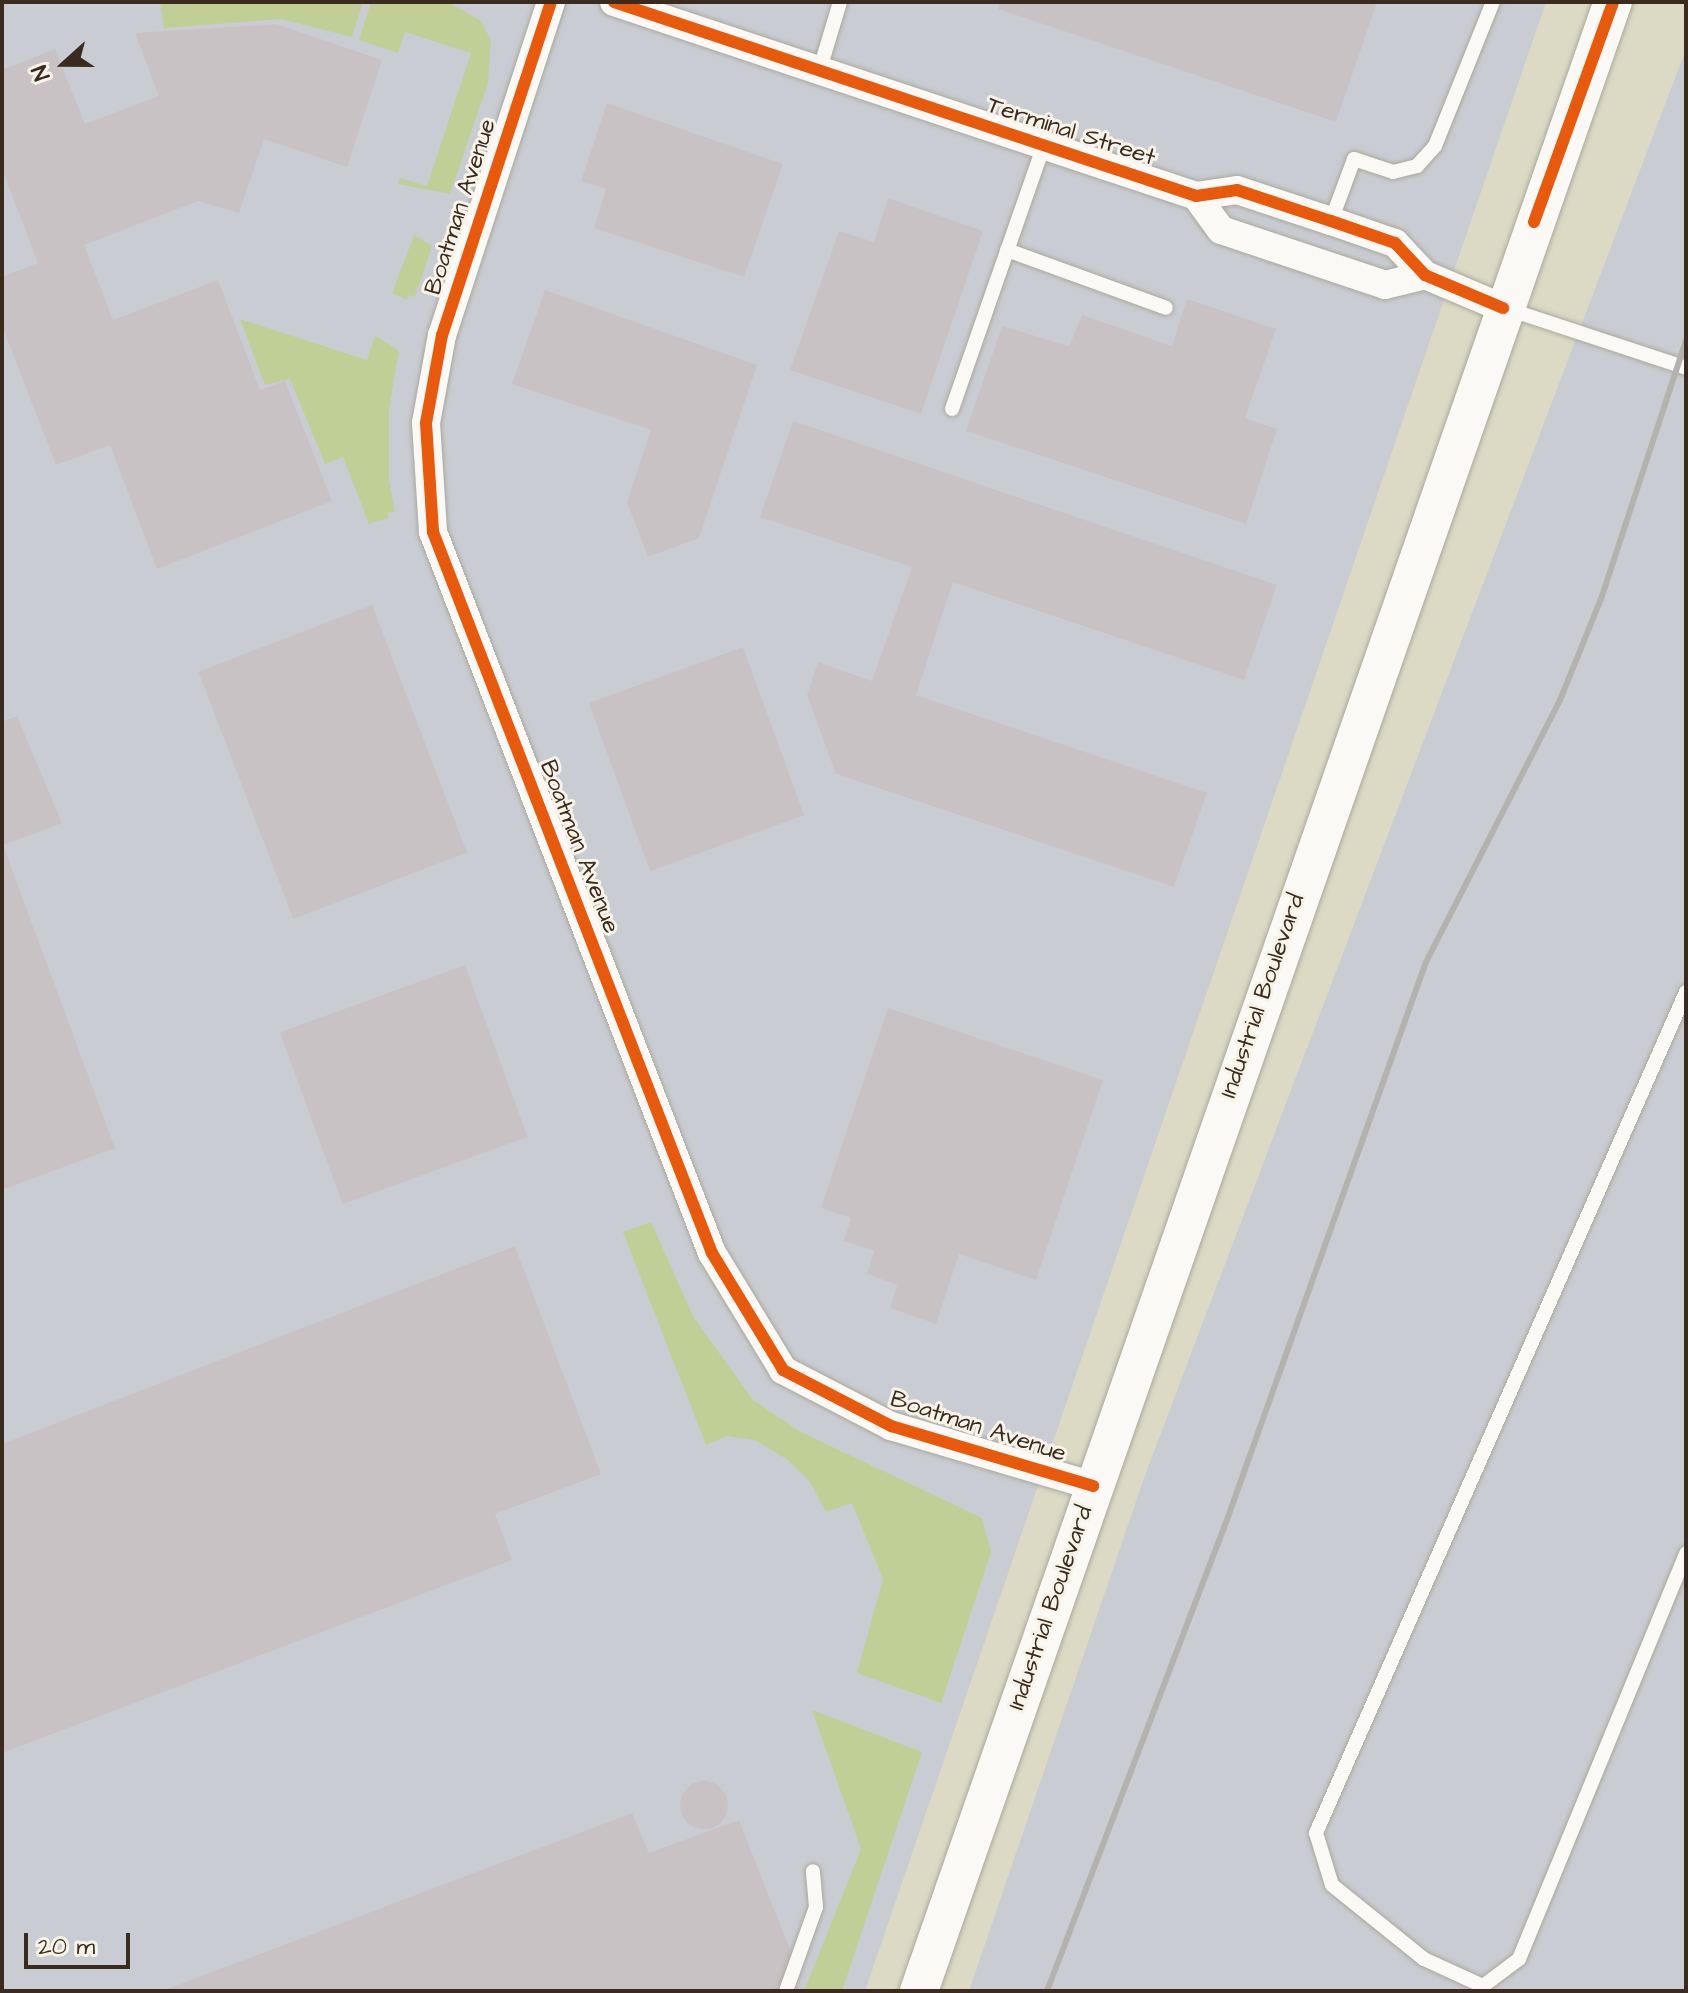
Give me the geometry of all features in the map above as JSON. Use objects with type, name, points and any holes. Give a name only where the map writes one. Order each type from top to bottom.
[{"type":"main road","name":"Industrial Boulevard","points":[[919,1991],[1503,308],[1613,2]]},
{"type":"street","name":"Boatman Avenue","points":[[551,2],[442,335],[426,423],[433,532],[712,1253],[783,1370],[891,1426],[1093,1486]]},
{"type":"street","name":"Terminal Street","points":[[614,2],[1196,196],[1237,190],[1395,243],[1425,275],[1503,308]]},
{"type":"street","points":[[1196,196],[1221,230],[1385,285],[1425,275]]},
{"type":"lane","points":[[819,72],[840,2]]},
{"type":"lane","points":[[1331,221],[1354,159],[1393,172],[1417,166],[1435,146],[1493,2]]},
{"type":"lane","points":[[952,409],[1043,147]]},
{"type":"lane","points":[[1007,250],[1166,308]]},
{"type":"lane","points":[[1503,308],[1686,368]]},
{"type":"lane","points":[[1686,992],[1316,1833],[1332,1885],[1424,1959],[1483,1986],[1519,1959],[1686,1553]]},
{"type":"lane","points":[[786,1991],[816,1907],[813,1871]]},
{"type":"shaded area","points":[[2,2],[1546,2],[865,1991],[2,1991]]},
{"type":"shaded area","points":[[1686,49],[1686,1991],[969,1991],[1145,1475]]},
{"type":"green space","points":[[160,2],[363,2],[352,37],[281,19],[164,28]]},
{"type":"green space","points":[[371,2],[448,2],[480,20],[491,40],[488,83],[450,194],[398,184],[400,178],[427,186],[471,53],[405,32],[398,53],[359,40]]},
{"type":"green space","points":[[414,235],[432,246],[415,297],[408,295],[407,300],[392,293]]},
{"type":"green space","points":[[240,319],[367,360],[375,336],[399,350],[389,409],[389,480],[395,512],[387,513],[389,518],[369,524],[343,457],[325,464],[290,379],[265,385]]},
{"type":"green space","points":[[651,1222],[694,1318],[753,1400],[801,1432],[982,1518],[991,1552],[941,1703],[857,1673],[883,1579],[852,1503],[826,1512],[810,1482],[788,1460],[755,1440],[727,1436],[706,1445],[623,1232]]},
{"type":"green space","points":[[812,1710],[922,1752],[842,1991],[804,1991],[861,1849]]},
{"type":"building","points":[[1000,2],[1377,2],[1336,122],[998,9]]},
{"type":"building","points":[[276,24],[382,60],[347,167],[264,139],[239,213],[198,201],[84,245],[113,320],[218,280],[260,390],[285,381],[332,501],[157,569],[110,445],[56,465],[2,326],[2,277],[38,263],[2,169],[2,70],[55,49],[85,124],[159,96],[135,33]]},
{"type":"building","points":[[607,103],[783,164],[744,277],[594,228],[606,189],[581,181]]},
{"type":"building","points":[[888,198],[983,231],[921,414],[790,370],[839,231],[874,242]]},
{"type":"building","points":[[545,290],[757,365],[699,538],[648,557],[627,502],[651,430],[512,384]]},
{"type":"building","points":[[1187,299],[1276,329],[1245,418],[1277,429],[1246,524],[966,431],[1002,326],[1069,346],[1082,315],[1172,346]]},
{"type":"building","points":[[793,421],[1277,585],[1244,680],[953,582],[916,695],[1207,793],[1174,887],[836,774],[807,695],[818,662],[872,681],[912,567],[760,517]]},
{"type":"building","points":[[372,605],[467,852],[293,919],[198,672]]},
{"type":"building","points":[[743,647],[804,815],[650,871],[589,703]]},
{"type":"building","points":[[17,716],[62,823],[3,845],[115,1148],[2,1190],[2,722]]},
{"type":"building","points":[[465,965],[528,1137],[342,1204],[280,1032]]},
{"type":"building","points":[[888,1008],[1103,1080],[1036,1280],[959,1254],[936,1324],[890,1308],[897,1285],[867,1274],[874,1251],[844,1241],[851,1218],[821,1208]]},
{"type":"building","points":[[515,1246],[601,1474],[495,1514],[512,1560],[2,1753],[2,1444]]},
{"type":"building","points":[[704,1781],[721,1788],[728,1805],[721,1822],[704,1829],[687,1822],[680,1805],[687,1788]]},
{"type":"building","points":[[632,1813],[649,1853],[739,1820],[794,1960],[779,1991],[162,1991]]},
{"type":"railway","points":[[1047,1991],[1228,1517],[1426,962],[1560,700],[1601,599],[1686,341]]},
{"type":"cycle path","points":[[551,2],[442,335],[426,423],[433,532],[712,1253],[783,1370],[891,1426],[1093,1486]]},
{"type":"cycle path","points":[[614,2],[1196,196],[1237,190],[1395,243],[1425,275],[1503,308]]},
{"type":"cycle path","points":[[1534,222],[1613,2]]}]
